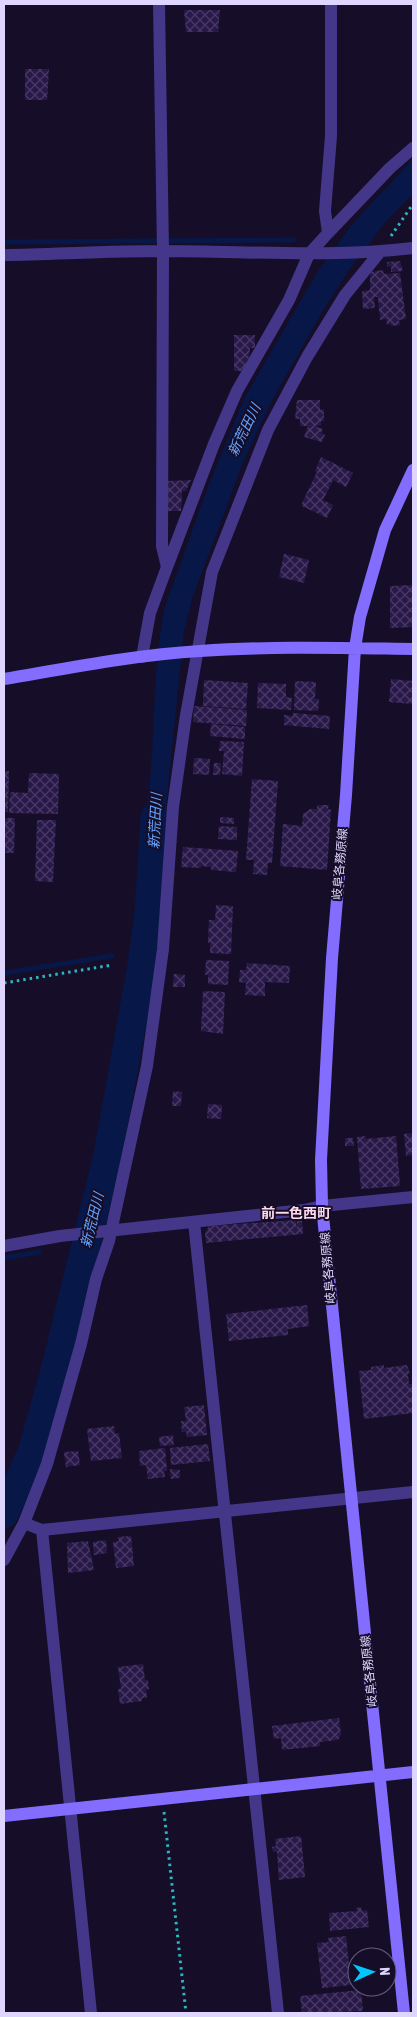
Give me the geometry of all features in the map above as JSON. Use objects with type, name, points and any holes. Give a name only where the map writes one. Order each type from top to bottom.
[{"type":"main road","name":"岐阜各務原線","points":[[404,2013],[350,1499],[322,1206],[321,1160],[332,958],[346,795],[355,648],[360,617],[385,530],[413,470]]},
{"type":"main road","points":[[4,679],[146,656],[192,651],[310,647],[413,649]]},
{"type":"main road","points":[[4,1816],[413,1772]]},
{"type":"street","points":[[159,4],[163,251],[162,546],[167,567]]},
{"type":"street","points":[[328,233],[325,211],[332,136],[331,4]]},
{"type":"street","points":[[146,656],[150,613],[214,444],[237,391],[289,300],[310,254],[390,168],[413,148]]},
{"type":"street","points":[[4,255],[163,251],[326,254],[374,253],[413,248]]},
{"type":"street","points":[[4,1560],[24,1523],[47,1464],[81,1344],[147,1066],[163,949],[173,807],[192,651],[212,572],[268,430],[307,357],[345,295],[374,253]]},
{"type":"street","points":[[4,1246],[72,1235],[413,1197]]},
{"type":"street","points":[[194,1222],[278,2013]]},
{"type":"street","points":[[24,1523],[42,1530],[413,1492]]},
{"type":"street","points":[[42,1530],[91,2013]]},
{"type":"path","points":[[374,253],[413,204]]},
{"type":"path","points":[[4,983],[112,965]]},
{"type":"path","points":[[163,1799],[186,2013]]},
{"type":"water","points":[[413,159],[413,194],[387,220],[349,270],[322,312],[270,404],[244,460],[192,599],[184,631],[161,856],[141,855],[150,778],[161,626],[165,606],[209,484],[245,397],[318,271],[353,223]]},
{"type":"building","points":[[184,10],[220,10],[218,32],[186,32]]},
{"type":"building","points":[[25,69],[49,69],[47,100],[25,100]]},
{"type":"building","points":[[400,261],[403,271],[391,272],[391,266],[387,267],[387,262]]},
{"type":"building","points":[[383,270],[384,274],[400,273],[406,319],[399,320],[400,325],[387,325],[386,319],[380,320],[378,297],[374,297],[375,308],[363,309],[362,291],[370,290],[370,272]]},
{"type":"building","points":[[234,335],[255,335],[255,348],[250,348],[249,358],[243,371],[234,371]]},
{"type":"building","points":[[297,400],[320,400],[320,410],[324,409],[324,421],[321,421],[321,425],[314,426],[323,429],[321,433],[325,435],[322,442],[304,437],[308,426],[300,426],[300,419],[295,419]]},
{"type":"building","points":[[321,457],[353,473],[346,487],[333,480],[323,500],[333,505],[327,518],[302,506],[317,472],[315,471]]},
{"type":"building","points":[[191,480],[186,491],[182,491],[181,511],[168,511],[168,481]]},
{"type":"building","points":[[284,554],[309,560],[304,583],[279,577]]},
{"type":"building","points":[[413,585],[413,627],[390,628],[390,586]]},
{"type":"building","points":[[391,679],[413,681],[413,704],[389,702]]},
{"type":"building","points":[[204,680],[248,683],[246,709],[203,706]]},
{"type":"building","points":[[295,681],[316,682],[315,699],[319,699],[318,711],[294,710]]},
{"type":"building","points":[[258,683],[286,684],[286,697],[292,698],[291,710],[257,708]]},
{"type":"building","points":[[194,706],[247,710],[246,726],[193,722]]},
{"type":"building","points":[[293,713],[330,716],[329,729],[284,725],[284,715],[293,716]]},
{"type":"building","points":[[211,724],[245,727],[245,739],[210,736]]},
{"type":"building","points":[[220,741],[244,742],[242,776],[222,774],[224,751],[219,751]]},
{"type":"building","points":[[194,758],[210,759],[209,775],[193,774]]},
{"type":"building","points":[[214,763],[221,763],[220,775],[213,775]]},
{"type":"building","points":[[4,771],[9,771],[8,812],[4,812]]},
{"type":"building","points":[[29,773],[59,774],[58,814],[9,813],[10,792],[28,793]]},
{"type":"building","points":[[252,779],[278,781],[272,863],[268,863],[267,875],[253,874],[254,860],[246,860]]},
{"type":"building","points":[[317,805],[329,805],[328,809],[331,810],[327,870],[280,866],[283,824],[302,826],[303,814],[310,809],[317,809]]},
{"type":"building","points":[[220,817],[234,818],[234,824],[220,823]]},
{"type":"building","points":[[4,818],[15,818],[14,853],[4,853]]},
{"type":"building","points":[[37,820],[56,820],[53,882],[35,881]]},
{"type":"building","points":[[219,826],[237,827],[237,840],[218,839]]},
{"type":"building","points":[[183,847],[238,851],[236,872],[211,870],[211,867],[201,866],[201,868],[181,867]]},
{"type":"building","points":[[216,905],[233,906],[231,954],[210,953],[210,943],[208,943],[209,920],[215,920]]},
{"type":"building","points":[[206,960],[229,961],[228,985],[208,984],[208,975],[205,975]]},
{"type":"building","points":[[247,963],[290,966],[289,983],[265,982],[265,996],[245,995],[246,983],[239,982],[240,970],[246,970]]},
{"type":"building","points":[[174,974],[185,975],[185,987],[173,987]]},
{"type":"building","points":[[203,991],[225,992],[223,1034],[201,1031]]},
{"type":"building","points":[[173,1091],[182,1092],[181,1106],[172,1106]]},
{"type":"building","points":[[208,1104],[222,1105],[221,1119],[207,1118]]},
{"type":"building","points":[[413,1133],[413,1155],[406,1156],[404,1134]]},
{"type":"building","points":[[365,1136],[366,1139],[396,1136],[400,1186],[361,1189],[357,1137]]},
{"type":"building","points":[[345,1138],[353,1138],[354,1146],[345,1146]]},
{"type":"building","points":[[296,1220],[297,1231],[297,1221],[302,1221],[303,1234],[206,1243],[205,1233],[209,1226]]},
{"type":"building","points":[[307,1305],[309,1326],[288,1329],[288,1335],[229,1341],[226,1314]]},
{"type":"building","points":[[384,1365],[384,1368],[407,1365],[410,1374],[408,1374],[409,1384],[413,1384],[413,1413],[364,1419],[359,1371],[371,1370],[371,1367]]},
{"type":"building","points":[[204,1405],[207,1435],[187,1437],[186,1432],[182,1432],[181,1421],[186,1421],[184,1407]]},
{"type":"building","points":[[114,1426],[115,1434],[119,1433],[122,1458],[91,1461],[87,1429]]},
{"type":"building","points":[[173,1435],[174,1445],[160,1446],[159,1437]]},
{"type":"building","points":[[208,1444],[210,1461],[171,1465],[170,1448]]},
{"type":"building","points":[[165,1448],[167,1471],[164,1471],[165,1477],[148,1479],[146,1465],[140,1466],[139,1451]]},
{"type":"building","points":[[78,1451],[80,1465],[66,1467],[64,1452]]},
{"type":"building","points":[[170,1469],[180,1470],[180,1478],[171,1479]]},
{"type":"building","points":[[131,1536],[134,1566],[116,1568],[113,1542],[119,1541],[118,1537]]},
{"type":"building","points":[[106,1540],[107,1553],[94,1555],[93,1542]]},
{"type":"building","points":[[88,1541],[94,1570],[68,1573],[67,1543]]},
{"type":"building","points":[[143,1664],[145,1680],[148,1680],[147,1698],[142,1698],[142,1701],[120,1704],[118,1689],[121,1689],[118,1667]]},
{"type":"building","points":[[339,1718],[341,1735],[338,1740],[320,1742],[320,1746],[282,1750],[281,1738],[274,1739],[272,1726]]},
{"type":"building","points":[[301,1836],[305,1877],[279,1880],[277,1852],[273,1852],[272,1847],[276,1846],[275,1839]]},
{"type":"building","points":[[361,1907],[362,1911],[367,1910],[369,1927],[330,1931],[329,1913],[357,1911],[356,1908]]},
{"type":"building","points":[[346,1936],[347,1985],[322,1988],[317,1943],[329,1942],[328,1938]]},
{"type":"building","points":[[347,1991],[347,1997],[362,1997],[363,2011],[302,2013],[300,1996]]},
{"type":"waterway","points":[[4,242],[294,240]]},
{"type":"waterway","name":"新荒田川","points":[[4,1514],[32,1452],[55,1371],[108,1155],[141,971],[149,913],[155,818]]},
{"type":"waterway","points":[[4,973],[112,956]]},
{"type":"waterway","points":[[4,1258],[39,1252]]},
{"type":"district","name":"前一色西町","points":[[296,1213]]}]
